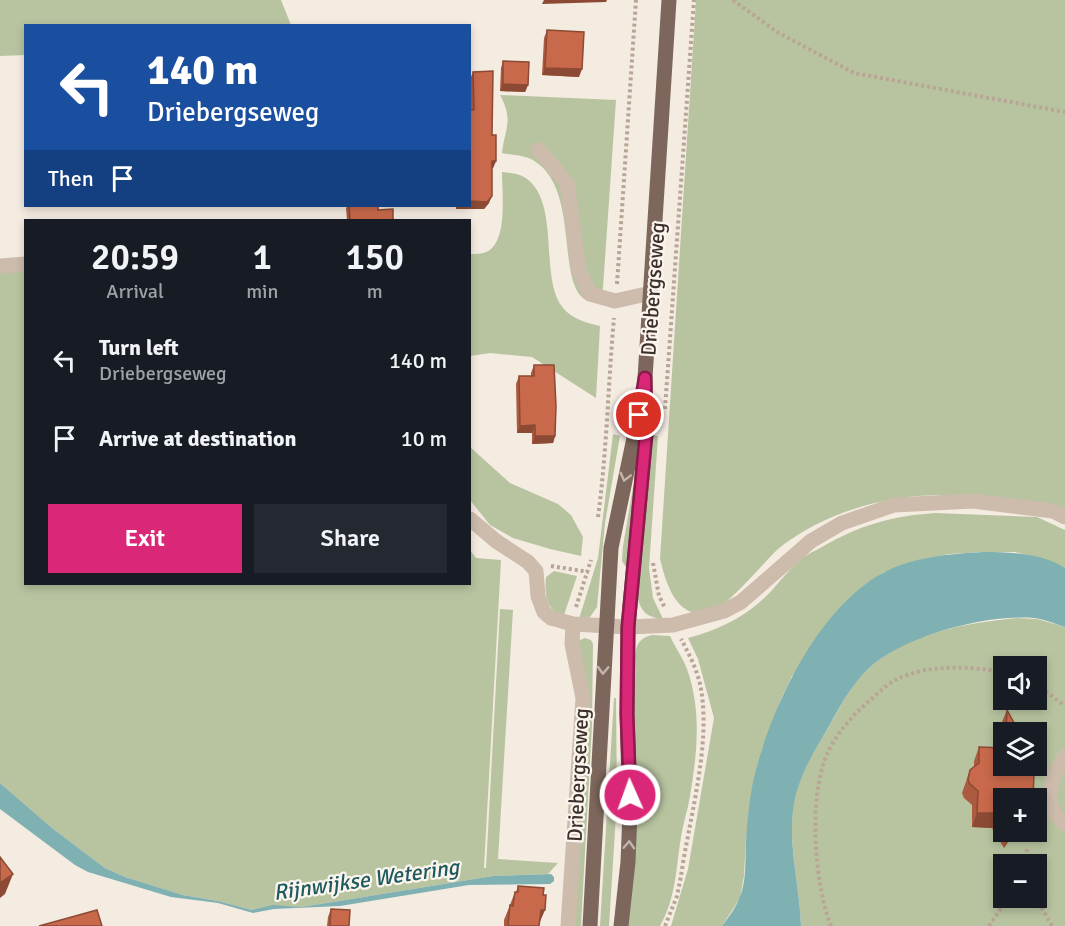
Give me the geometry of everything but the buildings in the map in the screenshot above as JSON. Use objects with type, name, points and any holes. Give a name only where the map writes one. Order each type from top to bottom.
[{"type":"main road","name":"Driebergseweg","points":[[621,926],[628,862],[630,812],[627,714],[628,627],[646,434],[645,378],[669,0]]},
{"type":"main road","name":"Driebergseweg","points":[[590,926],[611,548],[617,512],[636,434],[645,378]]},
{"type":"street","points":[[539,150],[567,183],[579,271],[590,294],[615,301],[651,293]]},
{"type":"street","points":[[0,266],[24,264]]},
{"type":"street","points":[[471,520],[496,541],[528,562],[536,571],[538,596],[544,612],[558,621],[573,624],[628,627],[673,625],[724,611],[741,602],[811,541],[842,523],[894,506],[973,501],[1053,511],[1065,517]]},
{"type":"street","name":"Driebergseweg","points":[[568,926],[583,698],[574,659],[573,624]]},
{"type":"street","points":[[1065,756],[1053,777],[1049,791],[1051,807],[1056,817],[1065,824]]},
{"type":"path","name":"Driebergseweg","points":[[664,418],[694,0]]},
{"type":"path","points":[[733,0],[777,32],[854,73],[1065,112]]},
{"type":"path","points":[[652,557],[659,596],[692,660],[701,689],[703,727],[681,876],[665,926]]},
{"type":"path","points":[[536,571],[552,566],[589,572]]},
{"type":"path","points":[[831,926],[825,912],[816,861],[817,794],[828,752],[850,719],[884,688],[902,676],[923,670],[971,667],[993,670]]},
{"type":"path","points":[[1047,692],[1065,706]]},
{"type":"path","points":[[1027,847],[1027,854]]},
{"type":"path","points":[[989,926],[1001,908]]},
{"type":"path","points":[[1042,908],[1052,926]]},
{"type":"green space","points":[[0,0],[281,0],[291,24],[24,24],[24,55],[0,56]]},
{"type":"green space","points":[[696,0],[1065,0],[1065,509],[1006,500],[950,495],[895,499],[866,505],[829,518],[792,539],[778,549],[734,595],[716,610],[697,613],[680,605],[674,597],[660,559]]},
{"type":"green space","points":[[500,95],[616,100],[602,302],[588,301],[578,292],[572,277],[563,214],[557,192],[548,174],[529,158],[502,153],[508,118]]},
{"type":"green space","points":[[502,172],[524,177],[536,188],[543,203],[556,295],[563,308],[575,318],[600,326],[596,398],[532,357],[490,353],[471,356],[471,254],[482,253],[492,248],[500,233],[503,212]]},
{"type":"green space","points":[[24,268],[24,585],[471,585],[471,551],[476,558],[501,560],[484,868],[486,868],[500,609],[513,610],[498,859],[558,863],[548,874],[493,876],[301,907],[273,906],[252,910],[183,895],[125,877],[105,868],[52,828],[0,783],[0,271]]},
{"type":"green space","points":[[613,434],[620,436],[605,523],[597,607],[590,617],[579,619],[598,558]]},
{"type":"green space","points":[[653,435],[658,436],[649,568],[653,598],[663,619],[647,614],[638,600]]},
{"type":"green space","points":[[471,448],[510,483],[558,504],[571,515],[583,537],[581,556],[513,538],[490,525],[471,501]]},
{"type":"green space","points":[[633,487],[627,569],[622,561],[623,546]]},
{"type":"green space","points":[[935,513],[1037,517],[1065,530],[1065,568],[1040,558],[1015,552],[983,552],[949,554],[913,562],[882,573],[792,676],[781,699],[762,750],[746,838],[740,898],[722,926],[671,926],[688,869],[714,718],[698,659],[688,638],[717,628],[753,608],[801,559],[836,539],[877,523],[905,516]]},
{"type":"green space","points":[[554,571],[577,576],[563,618],[553,610],[546,596],[546,577]]},
{"type":"green space","points":[[1017,618],[1037,619],[1065,627],[1065,926],[801,926],[792,818],[799,785],[815,750],[850,691],[868,669],[884,657],[919,638],[978,623]]},
{"type":"green space","points":[[652,635],[670,636],[687,669],[695,701],[697,732],[695,764],[675,883],[665,915],[660,926],[627,926],[635,656],[639,642]]},
{"type":"green space","points":[[585,638],[591,640],[593,644],[592,725],[581,926],[572,926],[578,641]]},
{"type":"green space","points":[[614,698],[616,698],[617,799],[609,926],[600,926]]},
{"type":"water","points":[[983,552],[1036,556],[1065,568],[1065,627],[1034,618],[993,620],[970,624],[923,637],[883,657],[868,669],[855,683],[815,750],[796,795],[792,834],[801,926],[722,926],[736,906],[742,892],[749,807],[759,759],[782,698],[797,667],[815,639],[835,613],[857,591],[881,574],[917,560]]},
{"type":"water","points":[[0,783],[52,828],[105,868],[125,877],[183,895],[252,910],[273,905],[301,907],[493,876],[551,874],[554,881],[550,884],[469,885],[340,906],[274,909],[253,913],[218,903],[171,897],[88,872],[75,865],[0,809]]},
{"type":"route","points":[[630,795],[627,714],[628,627],[646,434],[645,378],[639,415]]},
{"type":"water label","name":"Rijnwijkse Wetering","points":[[366,879]]}]
